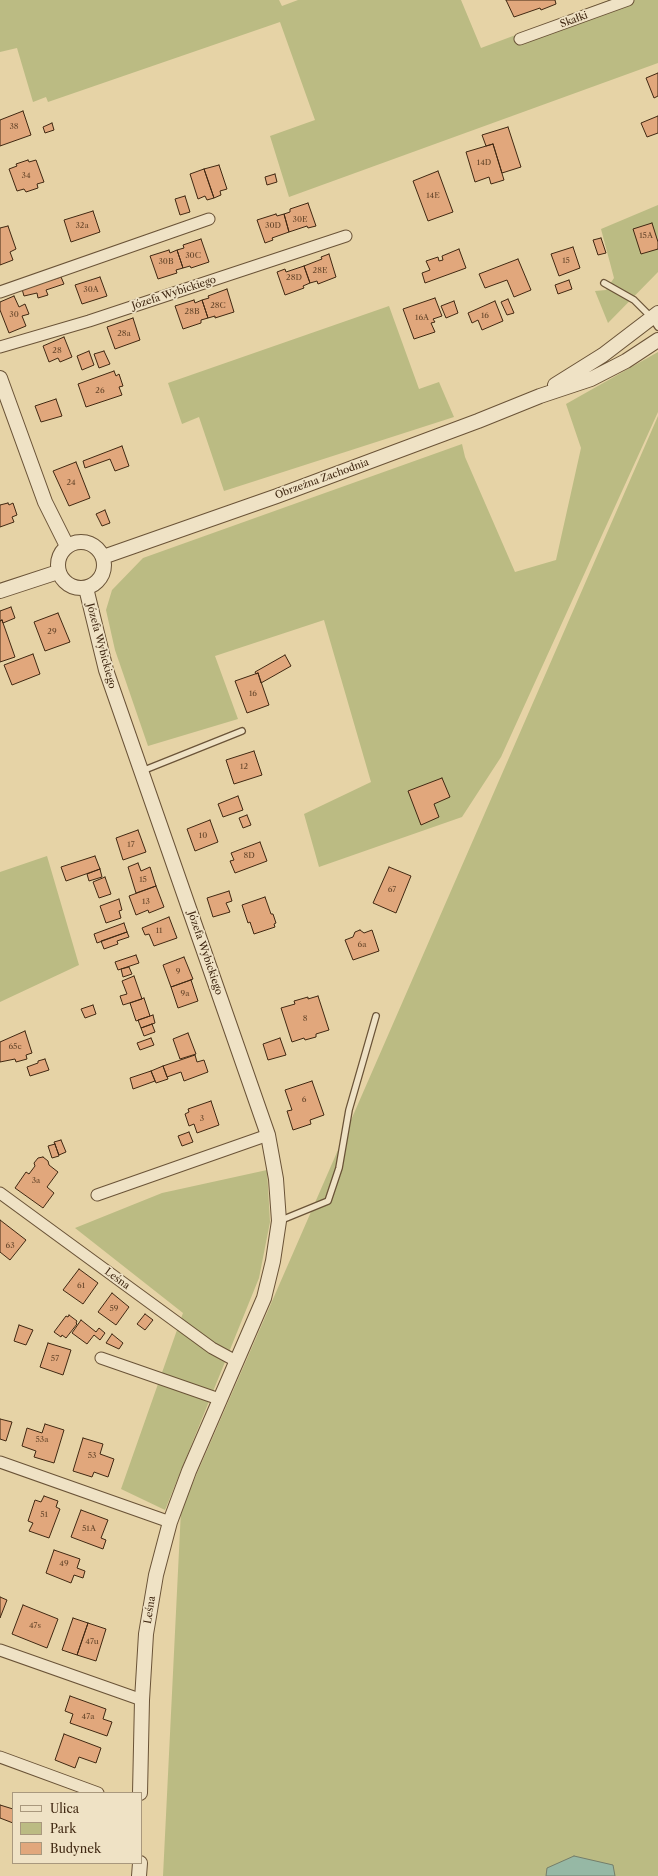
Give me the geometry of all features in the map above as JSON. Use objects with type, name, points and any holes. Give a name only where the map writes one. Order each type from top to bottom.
[{"type":"street","name":"Skałki","points":[[520,39],[628,0]]},
{"type":"street","points":[[0,292],[209,219]]},
{"type":"street","name":"Józefa Wybickiego","points":[[0,347],[89,320],[346,236]]},
{"type":"street","name":"Obrzeżna Zachodnia","points":[[540,396],[656,319]]},
{"type":"street","name":"Obrzeżna Zachodnia","points":[[102,557],[285,493],[478,421],[540,396],[591,379],[626,361],[658,340]]},
{"type":"street","points":[[0,378],[45,502],[67,546]]},
{"type":"street","points":[[77,542],[88,543],[97,548],[102,557],[104,567],[101,576],[95,584],[86,588],[69,586],[62,580],[58,572],[60,553],[67,546],[77,542]]},
{"type":"street","points":[[0,591],[58,572]]},
{"type":"street","name":"Józefa Wybickiego","points":[[86,588],[106,670],[268,1135],[276,1179],[279,1221]]},
{"type":"street","points":[[97,1195],[268,1135]]},
{"type":"street","name":"Leśna","points":[[0,1193],[212,1348],[236,1361]]},
{"type":"street","name":"Leśna","points":[[140,1792],[142,1700],[146,1634],[156,1575],[170,1522],[188,1471],[264,1298],[273,1261],[279,1221]]},
{"type":"street","points":[[101,1358],[219,1399]]},
{"type":"street","points":[[0,1462],[170,1522]]},
{"type":"street","points":[[0,1650],[142,1700]]},
{"type":"street","points":[[0,1757],[95,1792]]},
{"type":"street","points":[[139,1876],[140,1864]]},
{"type":"lane","points":[[604,283],[634,300],[656,319]]},
{"type":"lane","points":[[141,771],[242,731]]},
{"type":"lane","points":[[279,1221],[328,1201],[339,1168],[349,1110],[376,1016]]},
{"type":"green space","points":[[0,0],[279,0],[282,6],[298,0],[461,0],[481,48],[609,0],[658,0],[658,63],[289,197],[270,136],[315,120],[280,22],[48,102],[46,97],[33,102],[17,48],[0,52]]},
{"type":"green space","points":[[658,205],[658,272],[608,323],[595,291],[606,290],[614,278],[601,229]]},
{"type":"green space","points":[[389,306],[419,389],[439,382],[454,417],[224,491],[199,417],[182,424],[168,383]]},
{"type":"green space","points":[[658,352],[658,412],[501,757],[462,817],[319,867],[304,814],[371,782],[324,620],[215,656],[238,719],[148,746],[115,650],[106,610],[112,590],[143,558],[462,444],[465,457],[515,572],[556,560],[581,448],[566,404]]},
{"type":"green space","points":[[658,416],[658,1876],[163,1876],[181,1510]]},
{"type":"green space","points":[[47,856],[79,965],[0,1002],[0,872]]},
{"type":"green space","points":[[267,1170],[270,1222],[259,1278],[165,1510],[121,1489],[183,1313],[75,1228],[162,1193]]},
{"type":"shaded area","points":[[574,1856],[613,1865],[615,1876],[546,1876],[547,1868]]},
{"type":"building","points":[[506,0],[555,0],[556,4],[541,10],[540,8],[514,17]]},
{"type":"building","points":[[658,73],[658,96],[654,98],[646,78]]},
{"type":"building","points":[[23,111],[31,135],[0,146],[0,120]]},
{"type":"building","points":[[658,116],[658,133],[647,137],[641,123]]},
{"type":"building","points":[[52,123],[54,130],[45,133],[43,127]]},
{"type":"building","points":[[508,127],[521,167],[502,173],[493,144],[486,146],[482,135]]},
{"type":"building","points":[[493,144],[504,180],[491,184],[489,177],[475,182],[466,152]]},
{"type":"building","points":[[28,160],[29,162],[36,160],[44,182],[37,184],[38,188],[26,192],[24,189],[17,191],[9,169],[17,166],[16,164]]},
{"type":"building","points":[[219,165],[227,189],[220,191],[221,195],[214,198],[204,169]]},
{"type":"building","points":[[204,169],[214,198],[207,200],[205,196],[198,199],[190,174]]},
{"type":"building","points":[[438,171],[453,212],[428,221],[413,181]]},
{"type":"building","points":[[275,174],[277,182],[267,185],[265,177]]},
{"type":"building","points":[[185,196],[190,212],[180,215],[175,199]]},
{"type":"building","points":[[308,203],[316,226],[308,228],[307,226],[289,232],[284,214],[290,212],[290,209]]},
{"type":"building","points":[[93,211],[100,232],[71,242],[64,220]]},
{"type":"building","points":[[276,214],[277,216],[284,214],[289,232],[272,238],[273,240],[265,243],[257,220]]},
{"type":"building","points":[[652,223],[658,242],[658,249],[641,254],[633,229]]},
{"type":"building","points":[[8,226],[16,249],[10,252],[13,260],[0,265],[0,228]]},
{"type":"building","points":[[601,238],[606,253],[598,255],[593,240]]},
{"type":"building","points":[[201,239],[209,262],[191,268],[190,266],[183,268],[177,250],[184,248],[183,245]]},
{"type":"building","points":[[573,247],[580,268],[559,276],[551,254]]},
{"type":"building","points":[[459,249],[466,268],[425,283],[422,273],[430,270],[426,261],[438,257],[439,261],[443,260],[442,256]]},
{"type":"building","points":[[169,250],[170,253],[177,250],[183,268],[176,270],[177,273],[158,279],[150,256]]},
{"type":"building","points":[[329,254],[336,277],[318,284],[317,281],[310,283],[304,266],[322,259],[321,257]]},
{"type":"building","points":[[518,259],[531,290],[514,297],[507,280],[485,288],[479,274]]},
{"type":"building","points":[[304,266],[310,283],[303,286],[304,288],[285,295],[277,272],[285,269],[286,272]]},
{"type":"building","points":[[61,277],[64,284],[46,290],[48,295],[38,298],[37,293],[24,296],[22,289]]},
{"type":"building","points":[[100,277],[107,296],[82,304],[75,285]]},
{"type":"building","points":[[569,280],[572,289],[558,294],[555,285]]},
{"type":"building","points":[[227,289],[234,312],[215,318],[215,316],[208,318],[202,300],[209,298],[208,296]]},
{"type":"building","points":[[14,296],[19,307],[25,304],[29,314],[22,316],[26,326],[9,333],[0,310],[0,302]]},
{"type":"building","points":[[435,298],[442,316],[433,319],[435,322],[431,323],[435,332],[414,339],[403,309]]},
{"type":"building","points":[[508,299],[514,313],[507,315],[501,302]]},
{"type":"building","points":[[194,300],[195,303],[202,300],[208,318],[201,320],[201,323],[183,329],[175,306]]},
{"type":"building","points":[[454,301],[458,313],[446,318],[441,306]]},
{"type":"building","points":[[495,301],[503,321],[482,330],[478,320],[472,323],[468,313]]},
{"type":"building","points":[[133,318],[140,340],[115,349],[107,327]]},
{"type":"building","points":[[64,337],[72,357],[60,362],[58,358],[49,362],[43,346]]},
{"type":"building","points":[[89,351],[94,365],[82,370],[77,356]]},
{"type":"building","points":[[104,351],[110,364],[99,368],[94,354]]},
{"type":"building","points":[[114,371],[116,376],[119,374],[123,386],[119,387],[122,395],[86,407],[78,384]]},
{"type":"building","points":[[56,399],[62,416],[41,422],[35,406]]},
{"type":"building","points":[[122,446],[129,466],[115,471],[110,459],[85,468],[83,461]]},
{"type":"building","points":[[76,462],[90,498],[69,506],[53,471]]},
{"type":"building","points":[[8,503],[9,505],[13,503],[17,515],[12,517],[14,522],[0,527],[0,505]]},
{"type":"building","points":[[105,510],[110,523],[102,526],[96,514]]},
{"type":"building","points":[[11,607],[15,618],[3,623],[2,620],[0,621],[0,611]]},
{"type":"building","points":[[58,613],[70,642],[45,651],[34,622]]},
{"type":"building","points":[[2,620],[15,657],[0,662],[0,621]]},
{"type":"building","points":[[33,654],[40,674],[12,685],[4,665]]},
{"type":"building","points":[[285,655],[291,666],[261,683],[258,673],[256,674],[255,672]]},
{"type":"building","points":[[258,673],[269,705],[247,713],[235,681]]},
{"type":"building","points":[[254,751],[262,775],[234,784],[226,760]]},
{"type":"building","points":[[442,778],[450,797],[434,804],[439,817],[421,825],[408,791]]},
{"type":"building","points":[[238,796],[243,810],[223,817],[218,804]]},
{"type":"building","points":[[247,815],[251,825],[243,828],[239,818]]},
{"type":"building","points":[[210,820],[218,842],[195,851],[187,829]]},
{"type":"building","points":[[138,830],[146,852],[123,860],[116,838]]},
{"type":"building","points":[[260,842],[267,861],[235,873],[230,861],[234,860],[231,853]]},
{"type":"building","points":[[95,856],[100,869],[66,881],[61,867]]},
{"type":"building","points":[[138,863],[141,871],[150,867],[156,886],[136,893],[128,867]]},
{"type":"building","points":[[389,867],[411,876],[396,913],[373,903]]},
{"type":"building","points":[[100,869],[102,877],[89,881],[87,874]]},
{"type":"building","points":[[105,877],[111,894],[99,898],[93,882]]},
{"type":"building","points":[[156,886],[164,907],[149,913],[148,910],[136,915],[129,896]]},
{"type":"building","points":[[229,891],[232,901],[226,903],[230,912],[213,917],[207,898]]},
{"type":"building","points":[[265,897],[276,923],[274,924],[275,927],[254,934],[250,922],[248,923],[242,905]]},
{"type":"building","points":[[119,899],[122,910],[119,911],[121,918],[106,923],[100,906]]},
{"type":"building","points":[[169,917],[177,938],[154,946],[149,934],[145,935],[142,928]]},
{"type":"building","points":[[124,923],[127,932],[97,943],[94,934]]},
{"type":"building","points":[[360,930],[364,933],[372,930],[379,951],[353,960],[345,940],[353,937],[355,932]]},
{"type":"building","points":[[127,932],[129,937],[117,941],[118,944],[104,949],[101,941]]},
{"type":"building","points":[[136,955],[139,963],[118,970],[115,962]]},
{"type":"building","points":[[184,957],[193,979],[171,987],[163,965]]},
{"type":"building","points":[[129,967],[132,974],[123,977],[121,969]]},
{"type":"building","points":[[134,976],[142,999],[123,1005],[120,996],[127,994],[122,981]]},
{"type":"building","points":[[191,980],[198,1001],[178,1008],[171,987]]},
{"type":"building","points":[[318,996],[329,1030],[316,1034],[316,1037],[305,1040],[304,1038],[292,1042],[281,1008],[295,1004],[294,1001]]},
{"type":"building","points":[[144,998],[150,1016],[136,1021],[130,1003]]},
{"type":"building","points":[[93,1005],[96,1014],[85,1018],[81,1009]]},
{"type":"building","points":[[153,1015],[155,1023],[141,1028],[138,1020]]},
{"type":"building","points":[[152,1024],[155,1032],[144,1036],[141,1028]]},
{"type":"building","points":[[25,1031],[32,1053],[26,1055],[27,1059],[16,1062],[15,1059],[0,1062],[0,1042]]},
{"type":"building","points":[[188,1033],[196,1054],[180,1059],[173,1039]]},
{"type":"building","points":[[151,1038],[154,1045],[140,1050],[137,1043]]},
{"type":"building","points":[[280,1038],[286,1055],[268,1060],[263,1044]]},
{"type":"building","points":[[195,1055],[197,1062],[204,1060],[208,1072],[184,1081],[181,1072],[167,1077],[163,1066]]},
{"type":"building","points":[[45,1059],[49,1070],[30,1076],[27,1067]]},
{"type":"building","points":[[163,1066],[168,1079],[156,1083],[151,1071]]},
{"type":"building","points":[[151,1071],[155,1081],[133,1089],[130,1078]]},
{"type":"building","points":[[312,1081],[324,1115],[310,1120],[311,1124],[293,1130],[287,1111],[292,1110],[285,1090]]},
{"type":"building","points":[[211,1101],[219,1125],[197,1133],[194,1124],[189,1126],[185,1114],[189,1112],[188,1109]]},
{"type":"building","points":[[189,1132],[193,1142],[182,1146],[178,1136]]},
{"type":"building","points":[[61,1140],[66,1152],[59,1155],[54,1142]]},
{"type":"building","points":[[55,1144],[59,1156],[52,1158],[48,1146]]},
{"type":"building","points":[[43,1157],[48,1161],[49,1165],[58,1172],[47,1187],[54,1193],[43,1208],[15,1188],[26,1172],[29,1174],[35,1166],[34,1163],[38,1158]]},
{"type":"building","points":[[0,1220],[26,1240],[10,1260],[0,1252]]},
{"type":"building","points":[[79,1269],[98,1283],[83,1304],[63,1290]]},
{"type":"building","points":[[112,1293],[129,1307],[116,1325],[98,1312]]},
{"type":"building","points":[[145,1314],[153,1320],[145,1330],[137,1324]]},
{"type":"building","points":[[69,1315],[77,1321],[77,1324],[66,1338],[62,1335],[61,1337],[54,1332],[66,1316],[68,1317]]},
{"type":"building","points":[[81,1320],[96,1332],[99,1328],[105,1333],[100,1340],[94,1335],[87,1344],[72,1333]]},
{"type":"building","points":[[19,1325],[33,1330],[26,1345],[14,1341]]},
{"type":"building","points":[[112,1334],[123,1343],[119,1349],[106,1343]]},
{"type":"building","points":[[48,1343],[71,1350],[63,1375],[40,1367]]},
{"type":"building","points":[[0,1419],[12,1422],[6,1441],[0,1439]]},
{"type":"building","points":[[45,1424],[64,1430],[54,1463],[34,1457],[36,1451],[22,1446],[27,1428],[42,1433]]},
{"type":"building","points":[[83,1438],[103,1444],[100,1454],[114,1459],[108,1477],[94,1472],[92,1477],[73,1471]]},
{"type":"building","points":[[44,1496],[58,1501],[56,1507],[60,1509],[49,1538],[29,1531],[33,1523],[28,1521],[35,1500],[41,1502]]},
{"type":"building","points":[[81,1510],[108,1520],[101,1538],[106,1540],[103,1549],[71,1537]]},
{"type":"building","points":[[54,1550],[80,1559],[77,1568],[85,1571],[83,1578],[74,1575],[71,1583],[46,1573]]},
{"type":"building","points":[[0,1597],[7,1600],[0,1618]]},
{"type":"building","points":[[23,1605],[58,1619],[47,1648],[12,1634]]},
{"type":"building","points":[[73,1618],[88,1623],[77,1655],[62,1650]]},
{"type":"building","points":[[88,1623],[106,1629],[96,1661],[77,1655]]},
{"type":"building","points":[[70,1696],[106,1709],[103,1719],[112,1722],[107,1736],[70,1723],[73,1714],[65,1711]]},
{"type":"building","points":[[64,1734],[101,1748],[96,1763],[79,1757],[75,1768],[55,1760]]},
{"type":"building","points":[[0,1805],[12,1809],[12,1823],[0,1818]]}]
